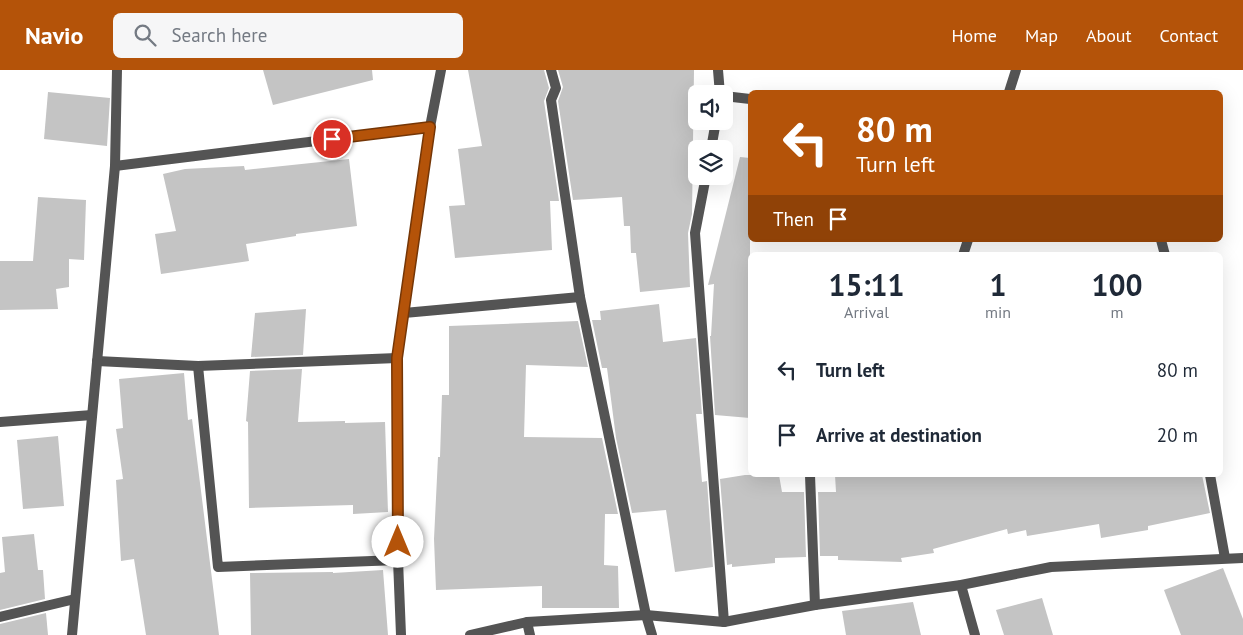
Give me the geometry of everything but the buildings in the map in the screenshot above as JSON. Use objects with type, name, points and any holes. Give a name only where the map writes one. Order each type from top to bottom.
[{"type":"street","points":[[72,635],[115,166],[118,70]]},
{"type":"street","points":[[401,635],[398,560],[397,358],[430,127],[441,70]]},
{"type":"street","points":[[551,70],[556,88],[551,100],[580,297],[646,615],[652,635]]},
{"type":"street","points":[[718,70],[719,85]]},
{"type":"street","points":[[1010,90],[1016,70]]},
{"type":"street","points":[[733,97],[748,99]]},
{"type":"street","points":[[115,166],[430,127]]},
{"type":"street","points":[[704,185],[695,233],[724,622]]},
{"type":"street","points":[[404,313],[580,297]]},
{"type":"street","points":[[97,361],[198,366],[397,358]]},
{"type":"street","points":[[198,366],[218,567],[398,560]]},
{"type":"street","points":[[0,422],[92,415]]},
{"type":"street","points":[[810,477],[815,605]]},
{"type":"street","points":[[1210,477],[1225,558]]},
{"type":"street","points":[[470,635],[527,622],[646,615],[724,622],[815,605],[961,585],[1051,567],[1243,558]]},
{"type":"street","points":[[961,585],[976,635]]},
{"type":"street","points":[[0,617],[75,600]]},
{"type":"street","points":[[527,622],[530,635]]},
{"type":"route","points":[[332,139],[430,127],[397,358],[398,542]]}]
